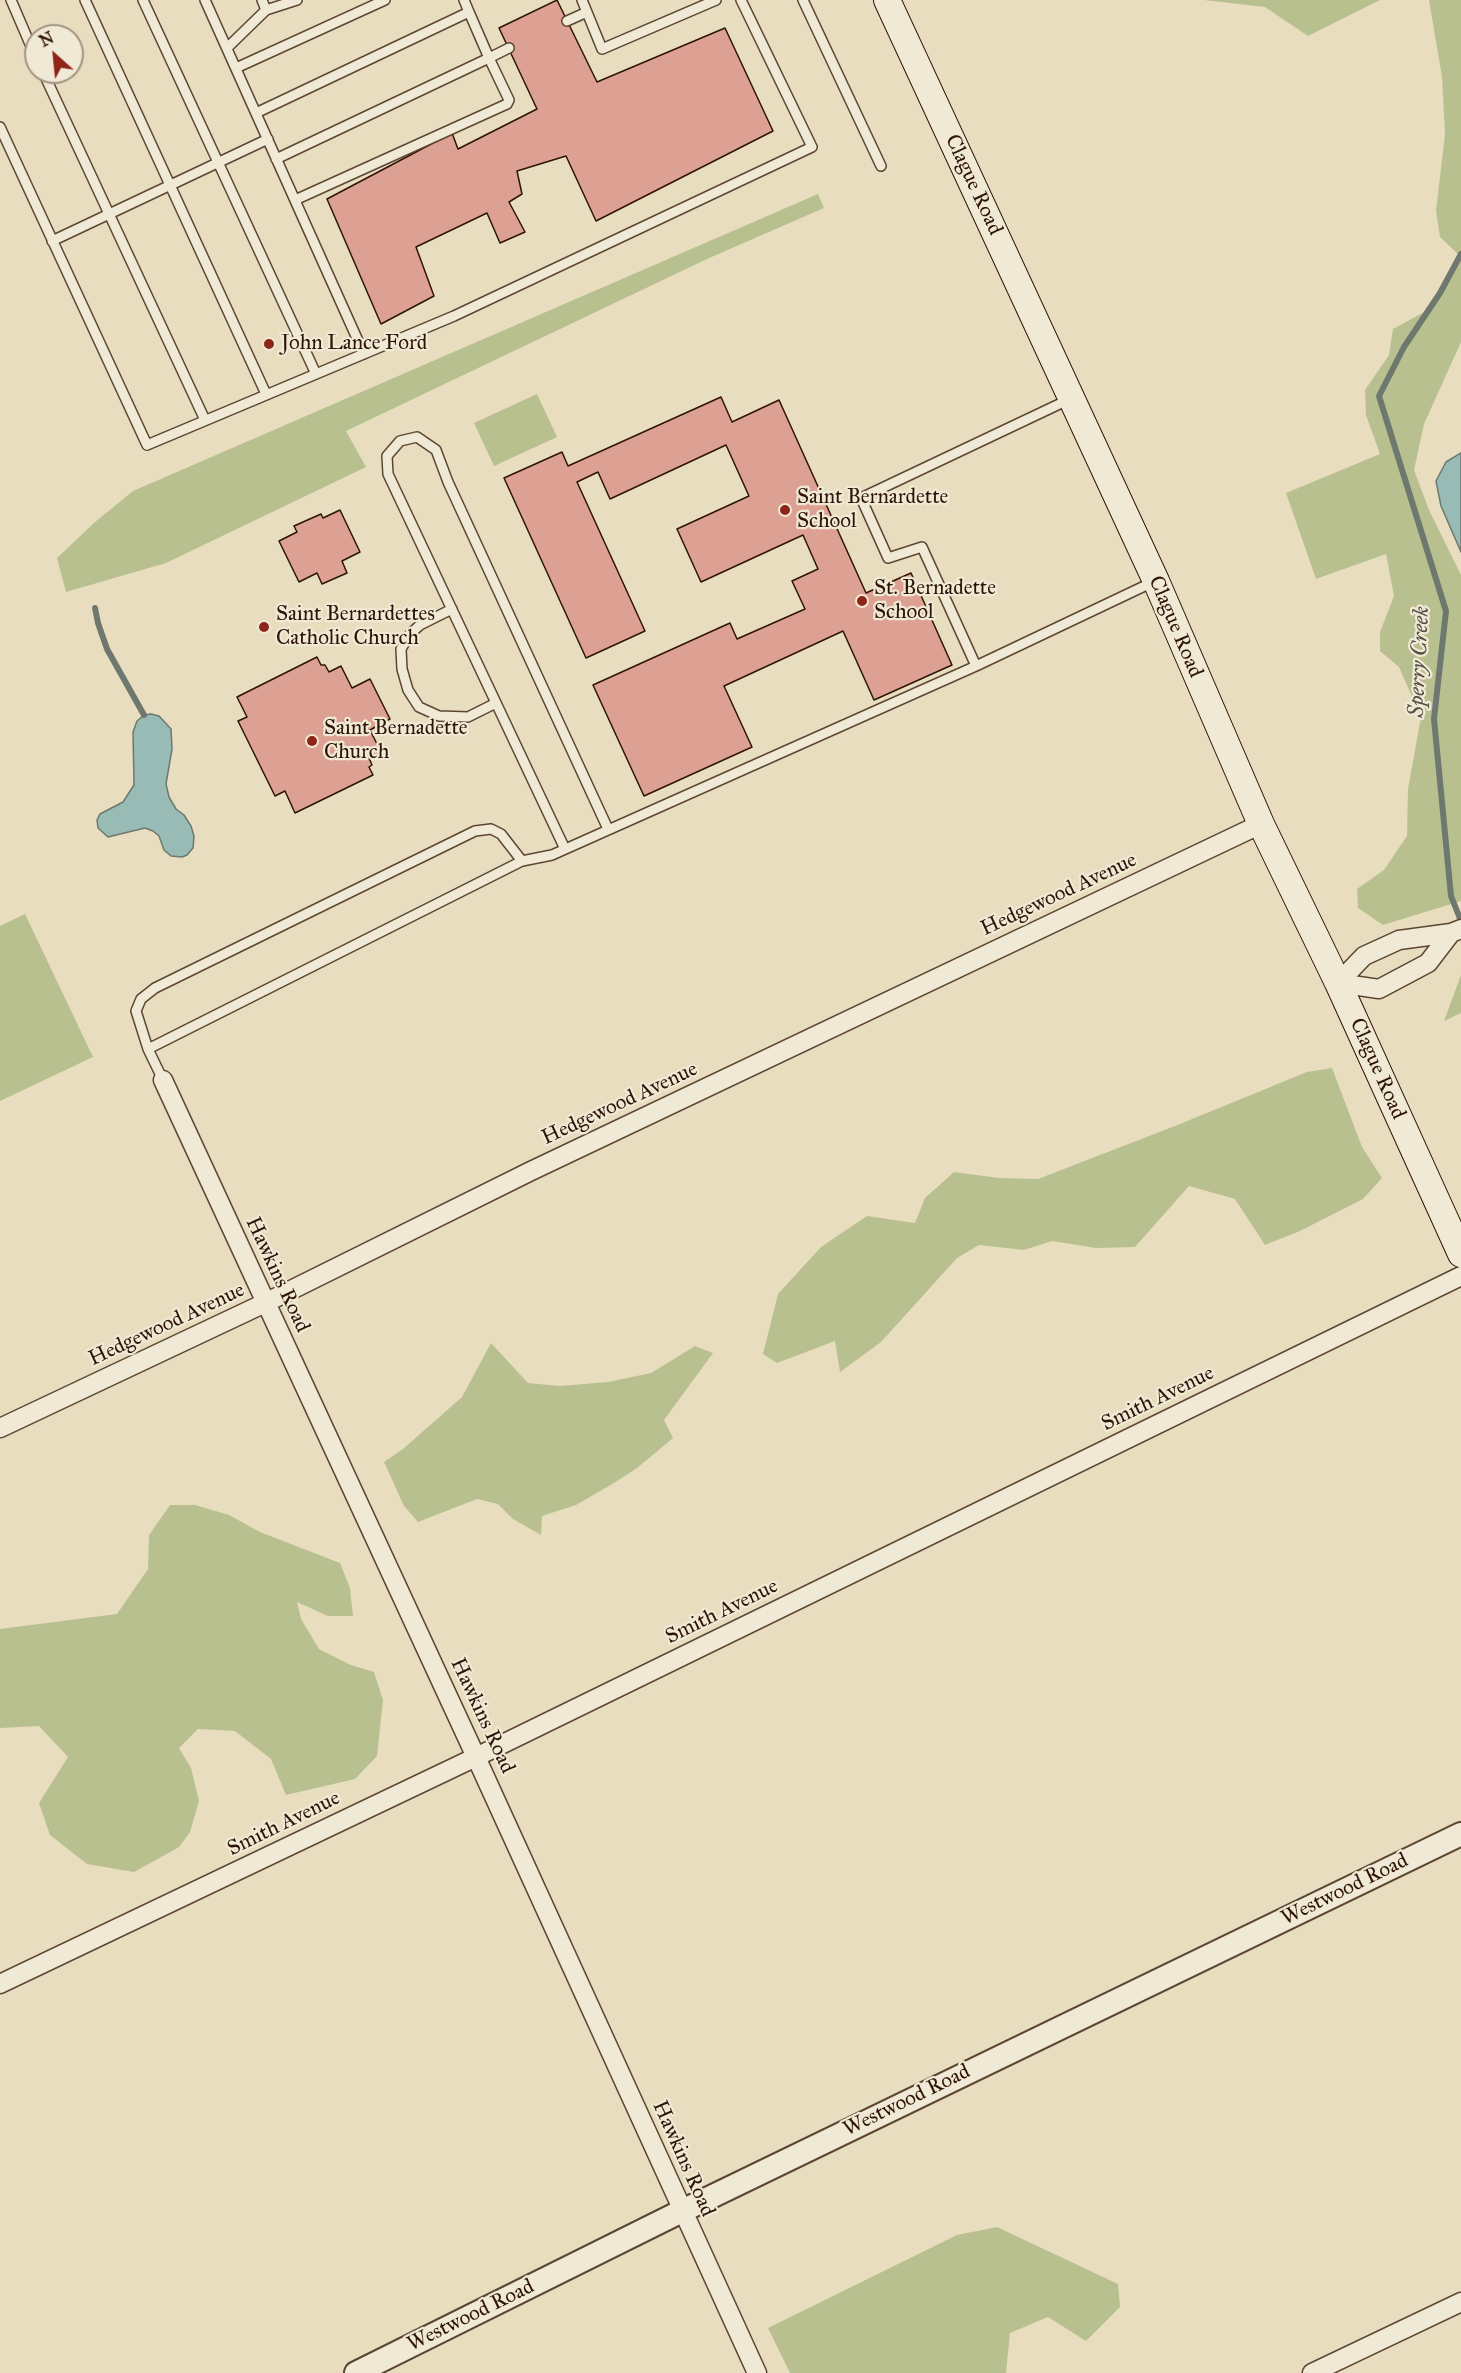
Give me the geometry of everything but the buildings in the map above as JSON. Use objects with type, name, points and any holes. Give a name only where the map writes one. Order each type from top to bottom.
[{"type":"main road","name":"Clague Road","points":[[887,0],[1156,581],[1261,824],[1338,983],[1461,1254]]},
{"type":"street","name":"Hedgewood Avenue","points":[[0,1428],[265,1303],[531,1171],[1261,824]]},
{"type":"street","points":[[1338,983],[1364,956],[1399,940],[1456,931]]},
{"type":"street","points":[[1338,983],[1379,989],[1428,963],[1456,931]]},
{"type":"street","name":"Hawkins Road","points":[[163,1080],[476,1757],[757,2373]]},
{"type":"street","name":"Smith Avenue","points":[[0,1984],[476,1757],[1461,1276]]},
{"type":"street","name":"Westwood Road","points":[[356,2373],[682,2211],[1461,1834]]},
{"type":"street","points":[[1312,2373],[1461,2302]]},
{"type":"lane","points":[[10,0],[24,31]]},
{"type":"lane","points":[[85,0],[266,394]]},
{"type":"lane","points":[[143,0],[315,374]]},
{"type":"lane","points":[[205,0],[364,354]]},
{"type":"lane","points":[[227,48],[264,5],[297,0]]},
{"type":"lane","points":[[236,68],[385,0]]},
{"type":"lane","points":[[295,200],[507,104],[509,99],[464,0]]},
{"type":"lane","points":[[582,0],[602,50],[716,0]]},
{"type":"lane","points":[[0,127],[147,445],[454,316],[812,147],[741,0]]},
{"type":"lane","points":[[803,0],[881,166]]},
{"type":"lane","points":[[256,113],[469,12]]},
{"type":"lane","points":[[567,21],[587,12]]},
{"type":"lane","points":[[276,159],[509,48]]},
{"type":"lane","points":[[49,84],[205,420]]},
{"type":"lane","points":[[52,241],[110,216],[218,161],[268,139]]},
{"type":"lane","points":[[976,666],[922,547],[888,558],[861,498],[1072,398]]},
{"type":"lane","points":[[565,849],[388,474],[387,456],[400,441],[417,437],[436,450],[448,482],[608,829]]},
{"type":"lane","points":[[148,1049],[522,861],[552,855],[976,666],[1156,581]]},
{"type":"lane","points":[[452,609],[420,625],[410,634],[401,649],[402,669],[408,690],[419,707],[439,716],[468,717],[496,703]]},
{"type":"lane","points":[[163,1080],[148,1049],[136,1011],[141,999],[155,988],[475,831],[490,829],[501,834],[522,861]]},
{"type":"green space","points":[[1204,0],[1380,0],[1308,36],[1265,7]]},
{"type":"green space","points":[[1429,0],[1461,0],[1461,342],[1424,424],[1414,470],[1429,510],[1461,575],[1461,901],[1383,925],[1358,908],[1357,889],[1384,870],[1407,836],[1408,789],[1421,717],[1399,667],[1380,651],[1380,632],[1394,596],[1386,554],[1316,579],[1286,493],[1380,454],[1366,415],[1365,390],[1389,355],[1393,329],[1428,310],[1460,256],[1440,237],[1436,211],[1445,134],[1442,77]]},
{"type":"green space","points":[[818,194],[824,208],[707,259],[346,431],[366,467],[166,563],[66,592],[57,558],[95,522],[133,491]]},
{"type":"green space","points":[[537,394],[557,437],[494,466],[474,423]]},
{"type":"green space","points":[[25,914],[93,1057],[0,1101],[0,926]]},
{"type":"green space","points":[[1461,975],[1461,1013],[1444,1021]]},
{"type":"green space","points":[[1332,1068],[1362,1147],[1382,1178],[1363,1199],[1300,1231],[1265,1245],[1235,1199],[1189,1186],[1135,1247],[1096,1248],[1052,1241],[1024,1250],[979,1245],[957,1258],[881,1342],[840,1372],[835,1341],[777,1363],[763,1354],[778,1294],[821,1247],[867,1216],[915,1223],[925,1198],[954,1172],[999,1178],[1038,1179],[1307,1072]]},
{"type":"green space","points":[[491,1343],[528,1383],[560,1386],[608,1382],[651,1373],[695,1346],[713,1353],[664,1420],[673,1438],[637,1468],[614,1483],[576,1505],[542,1516],[541,1535],[513,1519],[498,1504],[477,1499],[418,1522],[404,1506],[384,1462],[403,1449],[462,1397]]},
{"type":"green space","points":[[170,1505],[195,1505],[229,1515],[260,1532],[340,1563],[350,1588],[353,1616],[328,1616],[297,1602],[301,1619],[319,1649],[351,1665],[374,1672],[383,1700],[377,1756],[355,1779],[286,1795],[271,1759],[235,1731],[198,1729],[179,1748],[191,1768],[199,1801],[190,1832],[179,1847],[134,1872],[87,1864],[50,1835],[39,1803],[68,1757],[39,1726],[0,1728],[0,1629],[117,1614],[148,1569],[149,1535]]},
{"type":"green space","points":[[997,2227],[1118,2284],[1120,2307],[1086,2341],[1048,2317],[1010,2333],[1006,2373],[790,2373],[768,2328],[957,2235]]},
{"type":"water","points":[[1461,453],[1461,552],[1441,506],[1436,481],[1446,462]]},
{"type":"water","points":[[144,715],[159,716],[171,729],[172,749],[166,784],[169,797],[176,809],[184,815],[194,836],[193,848],[182,857],[171,856],[164,850],[159,836],[145,828],[108,837],[98,828],[97,820],[100,814],[123,802],[134,785],[133,732],[137,721]]},
{"type":"waterway","name":"Sperry Creek","points":[[1461,254],[1440,293],[1404,347],[1379,396],[1446,611],[1434,719],[1451,896],[1461,921]]},
{"type":"waterway","points":[[95,608],[107,649],[144,715]]},
{"type":"place","name":"John Lance Ford","points":[[269,344]]},
{"type":"place","name":"Saint Bernardette School","points":[[785,510]]},
{"type":"place","name":"St. Bernadette School","points":[[862,601]]},
{"type":"place","name":"Saint Bernardettes Catholic Church","points":[[264,627]]},
{"type":"place","name":"Saint Bernadette Church","points":[[312,741]]}]
